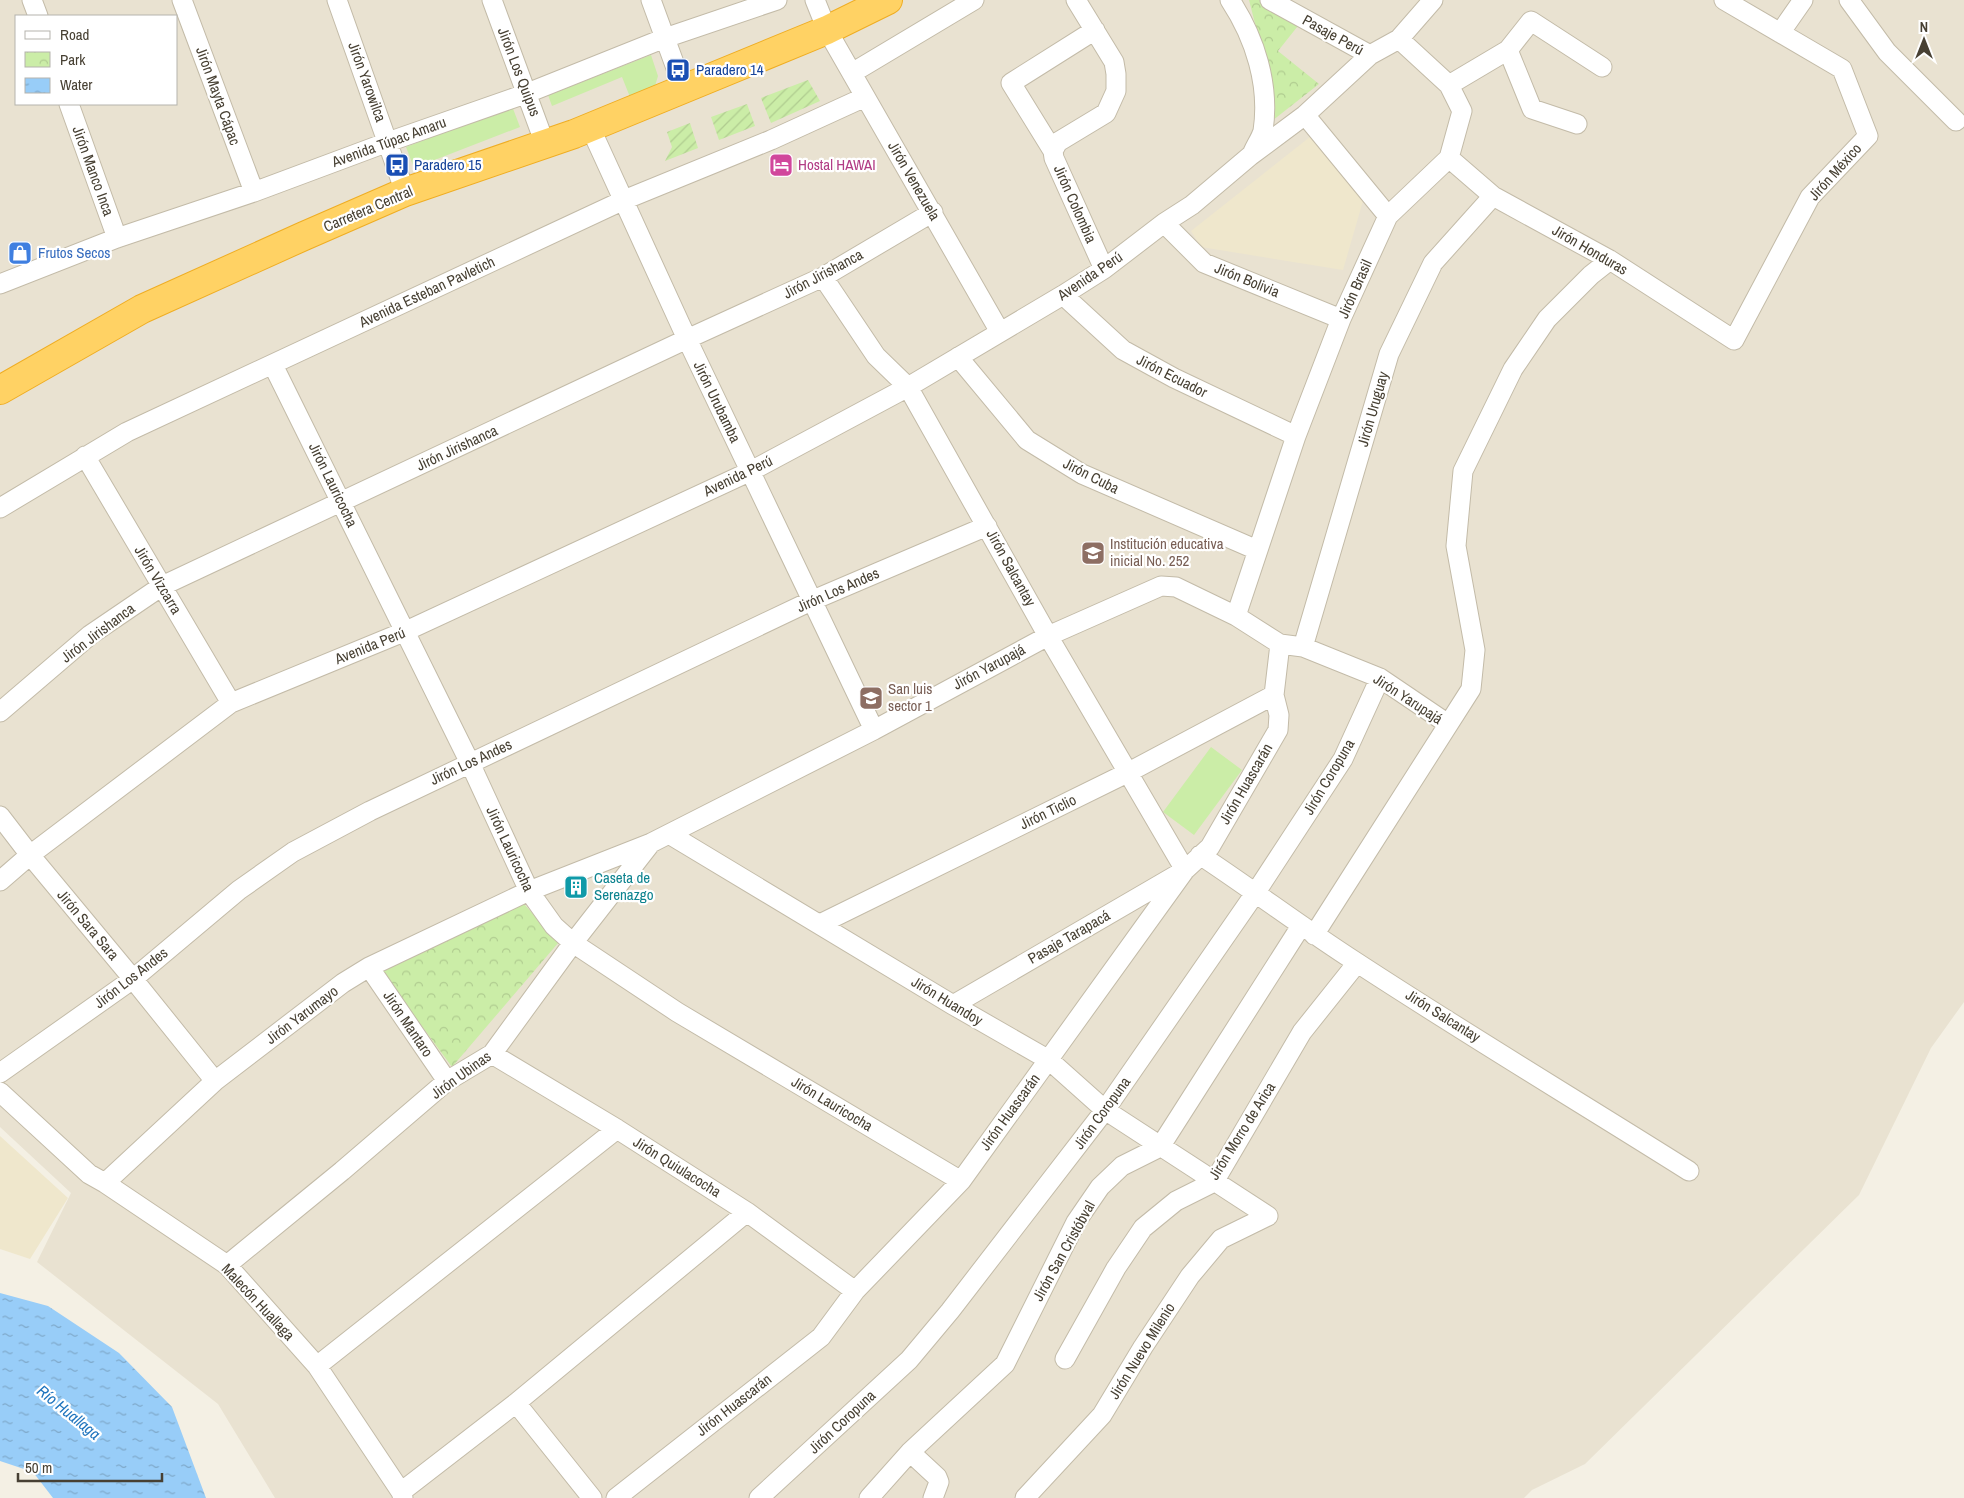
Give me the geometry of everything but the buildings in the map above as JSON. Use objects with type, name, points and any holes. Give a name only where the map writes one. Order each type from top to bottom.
[{"type":"highway","name":"Carretera Central","points":[[0,390],[142,309],[304,236],[406,192],[545,144],[684,90],[827,30],[888,0]]},
{"type":"street","points":[[32,0],[38,15]]},
{"type":"street","name":"Jirón Mayta Cápac","points":[[182,0],[254,192]]},
{"type":"street","name":"Jirón Yarowilca","points":[[338,0],[406,192]]},
{"type":"street","name":"Jirón Los Quipus","points":[[492,0],[545,144]]},
{"type":"street","points":[[651,0],[684,90]]},
{"type":"street","name":"Avenida Túpac Amaru","points":[[0,284],[117,238],[254,192],[525,94],[665,38],[777,0]]},
{"type":"street","name":"Jirón Venezuela","points":[[815,0],[827,30],[933,212],[1000,332]]},
{"type":"street","points":[[852,73],[974,0]]},
{"type":"street","name":"Jirón Colombia","points":[[1076,0],[1114,62],[1116,91],[1106,113],[1058,142],[1053,151],[1054,158],[1104,269]]},
{"type":"street","points":[[1230,0],[1254,46],[1264,94],[1262,133],[1250,156]]},
{"type":"street","name":"Pasaje Perú","points":[[1270,0],[1370,55]]},
{"type":"street","name":"Avenida Perú","points":[[0,881],[231,703],[406,631],[751,471],[908,387],[1063,295],[1104,269],[1164,223],[1192,205],[1250,156],[1304,115],[1370,55],[1400,39],[1433,0]]},
{"type":"street","name":"Jirón México","points":[[1724,0],[1842,69],[1868,136],[1810,197],[1734,340]]},
{"type":"street","points":[[1780,33],[1803,0]]},
{"type":"street","points":[[1849,0],[1886,52],[1956,121]]},
{"type":"street","points":[[1450,85],[1508,50],[1531,21],[1602,67]]},
{"type":"street","points":[[1053,151],[1010,83],[1095,30]]},
{"type":"street","points":[[1400,39],[1450,85],[1462,111],[1449,158]]},
{"type":"street","points":[[1508,50],[1532,109],[1577,124]]},
{"type":"street","name":"Avenida Esteban Pavletich","points":[[0,508],[127,432],[624,200],[771,140],[865,97]]},
{"type":"street","name":"Jirón Manco Inca","points":[[69,105],[117,238]]},
{"type":"street","points":[[1304,115],[1388,216]]},
{"type":"street","name":"Jirón Urubamba","points":[[590,127],[687,339],[874,730]]},
{"type":"street","name":"Jirón Honduras","points":[[1449,158],[1493,196],[1610,260],[1734,340]]},
{"type":"street","name":"Jirón Brasil","points":[[1236,616],[1296,436],[1341,319],[1388,216],[1449,158]]},
{"type":"street","name":"Jirón Uruguay","points":[[1303,647],[1389,354],[1433,263],[1493,196]]},
{"type":"street","name":"Jirón Jirishanca","points":[[0,712],[90,635],[162,586],[823,277],[933,212]]},
{"type":"street","name":"Jirón Bolivia","points":[[1164,223],[1204,263],[1341,319]]},
{"type":"street","points":[[1160,1147],[1471,690],[1475,650],[1456,546],[1463,472],[1513,369],[1547,320],[1591,276],[1610,260]]},
{"type":"street","name":"Jirón Salcantay","points":[[823,277],[876,356],[908,387],[1048,636],[1185,870]]},
{"type":"street","name":"Jirón Ecuador","points":[[1063,295],[1123,350],[1174,378],[1296,436]]},
{"type":"street","name":"Jirón Cuba","points":[[958,357],[1027,440],[1082,474],[1257,550]]},
{"type":"street","name":"Jirón Lauricocha","points":[[274,365],[470,763],[529,891],[554,926],[572,943],[677,1012],[960,1181]]},
{"type":"street","name":"Jirón Vizcarra","points":[[85,456],[231,703]]},
{"type":"street","name":"Jirón Los Andes","points":[[0,1073],[133,979],[239,890],[293,852],[370,811],[811,601],[987,526]]},
{"type":"street","name":"Jirón Yarupajá","points":[[529,891],[651,843],[874,730],[1048,636],[1161,586],[1176,587],[1236,616],[1280,644],[1303,647],[1380,678],[1448,724]]},
{"type":"street","name":"Jirón Huascarán","points":[[616,1498],[821,1337],[855,1290],[960,1181],[1185,870],[1210,846],[1278,730],[1279,715],[1274,695],[1280,644]]},
{"type":"street","name":"Jirón Coropuna","points":[[759,1498],[909,1360],[950,1311],[1105,1110],[1256,892],[1343,759],[1380,678]]},
{"type":"street","name":"Jirón Ticlio","points":[[820,924],[1127,773],[1274,695]]},
{"type":"street","name":"Jirón Sara Sara","points":[[0,816],[30,856],[133,979],[215,1082]]},
{"type":"street","name":"Jirón Huandoy","points":[[669,834],[1049,1060],[1105,1110],[1268,1216]]},
{"type":"street","name":"Jirón Ubinas","points":[[227,1265],[342,1172],[447,1081],[492,1054],[572,943],[651,843]]},
{"type":"street","name":"Jirón Salcantay","points":[[1200,855],[1357,963],[1689,1171]]},
{"type":"street","name":"Pasaje Tarapacá","points":[[953,1004],[1185,870]]},
{"type":"street","name":"Jirón Yarumayo","points":[[106,1183],[215,1082],[343,983],[369,967],[529,891]]},
{"type":"street","name":"Jirón Morro de Arica","points":[[1065,1359],[1116,1268],[1142,1228],[1176,1202],[1214,1182],[1302,1032],[1357,963]]},
{"type":"street","name":"Jirón Mantaro","points":[[369,967],[447,1081]]},
{"type":"street","name":"Jirón Quiulacocha","points":[[492,1054],[616,1129],[747,1212],[855,1290]]},
{"type":"street","name":"Malecón Huallaga","points":[[0,1092],[89,1174],[106,1183],[227,1265],[316,1366],[403,1496]]},
{"type":"street","points":[[316,1366],[616,1129]]},
{"type":"street","name":"Jirón San Cristóbval","points":[[869,1498],[910,1452],[1005,1364],[1076,1222],[1100,1187],[1122,1166],[1160,1147]]},
{"type":"street","points":[[403,1496],[747,1212]]},
{"type":"street","name":"Jirón Nuevo Milenio","points":[[1025,1498],[1102,1415],[1143,1347],[1190,1276],[1221,1240],[1268,1216]]},
{"type":"street","points":[[516,1403],[592,1498]]},
{"type":"street","points":[[910,1452],[937,1477],[939,1482],[933,1498]]},
{"type":"shaded area","points":[[0,0],[1964,0],[1964,1002],[1931,1048],[1859,1195],[1585,1464],[1532,1490],[1524,1498],[275,1498],[218,1404],[37,1262],[71,1193],[0,1127]]},
{"type":"shaded area","points":[[1315,133],[1367,187],[1343,270],[1201,247],[1191,231]]},
{"type":"shaded area","points":[[0,1136],[68,1198],[30,1259],[0,1249]]},
{"type":"green space","points":[[1249,0],[1278,0],[1309,12],[1278,51],[1319,84],[1268,124],[1263,55]]},
{"type":"green space","points":[[651,55],[658,76],[655,86],[630,97],[622,77],[552,106],[548,95]]},
{"type":"green space","points":[[808,80],[820,101],[771,123],[761,98]]},
{"type":"green space","points":[[747,104],[755,126],[719,140],[711,117]]},
{"type":"green space","points":[[512,106],[520,127],[414,168],[406,147]]},
{"type":"green space","points":[[690,123],[698,148],[665,161],[672,147],[667,132]]},
{"type":"green space","points":[[1211,747],[1242,770],[1194,835],[1163,812]]},
{"type":"green space","points":[[523,903],[559,942],[452,1067],[382,972]]},
{"type":"water","name":"Río Huallaga","points":[[0,1293],[48,1306],[119,1353],[172,1407],[206,1498],[53,1498],[33,1472],[0,1461]]},
{"type":"place","name":"Paradero 14","points":[[678,70]]},
{"type":"place","name":"Paradero 15","points":[[397,165]]},
{"type":"place","name":"Hostal HAWAI","points":[[781,165]]},
{"type":"place","name":"Frutos Secos","points":[[20,253]]},
{"type":"place","name":"Institución educativa inicial No. 252","points":[[1093,553]]},
{"type":"place","name":"San luis sector 1","points":[[871,698]]},
{"type":"place","name":"Caseta de Serenazgo","points":[[576,887]]}]
